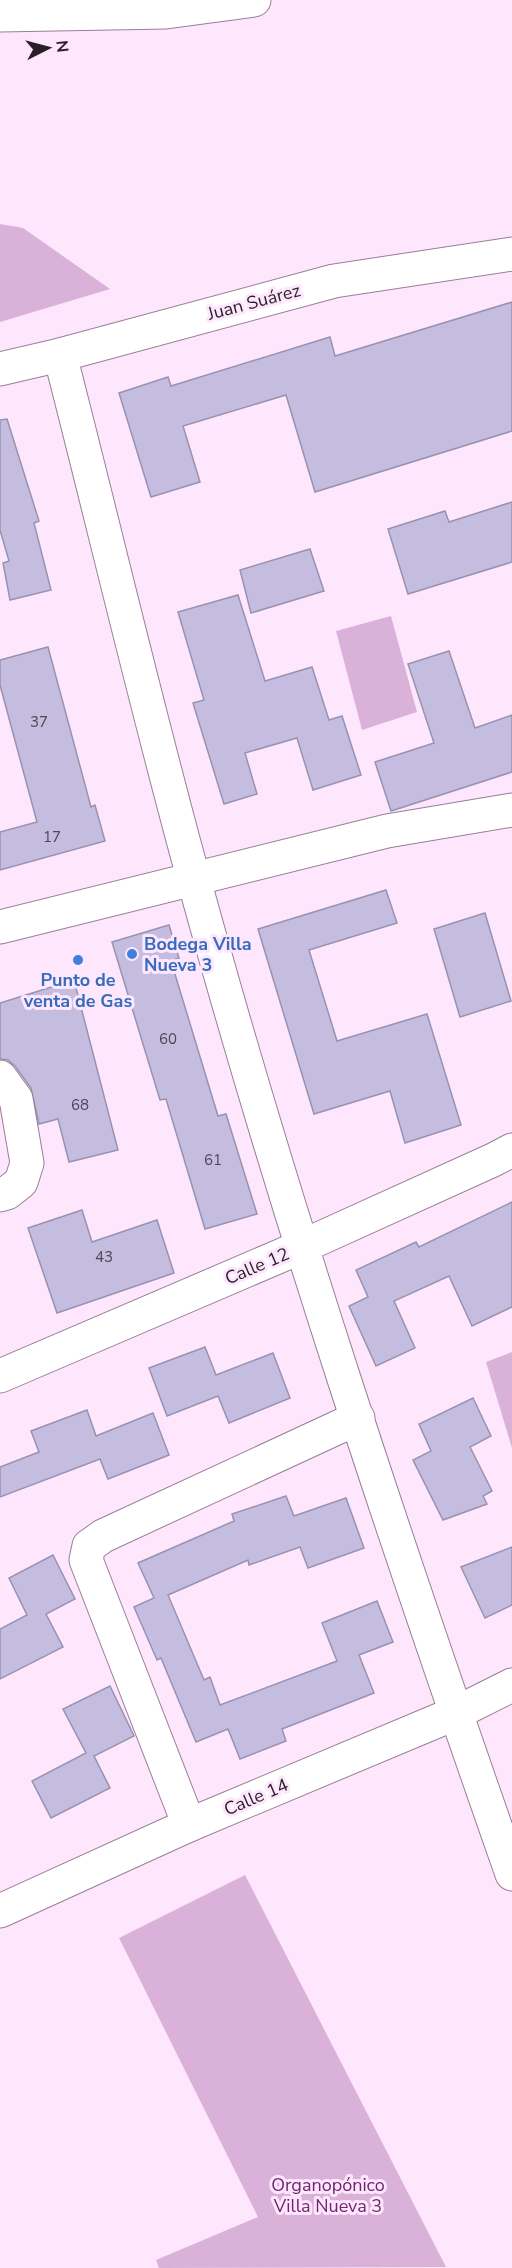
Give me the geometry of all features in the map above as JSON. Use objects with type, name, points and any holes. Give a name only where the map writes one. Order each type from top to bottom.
[{"type":"street","points":[[0,15],[166,12],[254,0]]},
{"type":"street","name":"Juan Suárez","points":[[0,369],[334,281],[512,254]]},
{"type":"street","points":[[60,355],[193,879],[301,1247],[512,1874]]},
{"type":"street","points":[[0,927],[387,831],[512,810]]},
{"type":"street","points":[[0,1077],[6,1082],[16,1099],[27,1163],[21,1182],[7,1193],[0,1195]]},
{"type":"street","name":"Calle 12","points":[[0,1376],[301,1247],[512,1150]]},
{"type":"street","points":[[189,1826],[86,1560],[89,1546],[113,1531],[358,1418]]},
{"type":"street","name":"Calle 14","points":[[0,1911],[189,1826],[456,1713],[512,1685]]},
{"type":"green space","points":[[0,224],[23,228],[110,289],[0,322]]},
{"type":"green space","points":[[391,616],[417,712],[362,730],[336,631]]},
{"type":"green space","points":[[512,1352],[512,1448],[486,1362]]},
{"type":"green space","name":"Organopónico Villa Nueva 3","points":[[245,1875],[446,2267],[159,2268],[156,2260],[258,2217],[119,1938]]},
{"type":"building","points":[[512,302],[512,431],[315,492],[286,395],[183,426],[200,482],[151,497],[119,393],[168,377],[171,386],[330,337],[335,356]]},
{"type":"building","points":[[7,419],[39,521],[34,523],[51,590],[10,600],[3,563],[9,561],[0,530],[0,420]]},
{"type":"building","points":[[512,502],[512,562],[408,594],[388,529],[445,511],[449,522]]},
{"type":"building","points":[[310,549],[324,591],[251,613],[240,570]]},
{"type":"building","points":[[238,595],[265,681],[312,667],[329,720],[342,716],[361,775],[313,790],[297,738],[245,753],[257,794],[224,804],[193,703],[204,700],[178,612]]},
{"type":"building","points":[[48,647],[91,807],[95,805],[105,841],[0,870],[0,832],[37,822],[0,685],[0,660]]},
{"type":"building","points":[[449,651],[475,728],[512,715],[512,772],[391,811],[375,762],[434,743],[408,664]]},
{"type":"building","points":[[386,890],[397,923],[309,950],[337,1041],[427,1014],[461,1125],[405,1143],[390,1091],[314,1114],[258,929]]},
{"type":"building","points":[[485,913],[511,1001],[460,1017],[434,929]]},
{"type":"building","points":[[169,925],[179,958],[171,961],[218,1116],[226,1114],[257,1214],[205,1229],[166,1099],[160,1100],[112,942]]},
{"type":"building","points":[[74,980],[118,1150],[69,1162],[58,1119],[39,1124],[31,1088],[15,1066],[8,1060],[0,1059],[0,1003]]},
{"type":"building","points":[[512,1202],[512,1307],[472,1326],[449,1276],[394,1301],[415,1348],[376,1366],[349,1306],[368,1297],[356,1270],[416,1242],[419,1247]]},
{"type":"building","points":[[82,1210],[92,1242],[157,1220],[174,1273],[57,1313],[28,1228]]},
{"type":"building","points":[[205,1347],[216,1375],[273,1353],[290,1398],[229,1423],[218,1396],[167,1416],[149,1368]]},
{"type":"building","points":[[473,1398],[491,1436],[470,1447],[492,1491],[483,1496],[487,1504],[443,1520],[413,1460],[431,1451],[419,1424]]},
{"type":"building","points":[[87,1410],[96,1436],[153,1413],[169,1455],[108,1479],[100,1459],[0,1497],[0,1467],[39,1452],[31,1431]]},
{"type":"building","points":[[286,1496],[294,1516],[346,1498],[364,1548],[308,1568],[300,1547],[249,1565],[248,1560],[168,1595],[204,1680],[210,1677],[220,1705],[337,1661],[322,1623],[377,1601],[393,1642],[359,1655],[374,1693],[282,1729],[286,1741],[240,1759],[228,1729],[196,1742],[161,1658],[157,1660],[134,1607],[154,1598],[138,1563],[234,1521],[232,1514]]},
{"type":"building","points":[[512,1547],[512,1605],[485,1618],[461,1567]]},
{"type":"building","points":[[53,1555],[75,1599],[46,1614],[63,1647],[0,1679],[0,1629],[27,1615],[9,1578]]},
{"type":"building","points":[[110,1686],[134,1736],[94,1756],[110,1788],[51,1818],[32,1781],[86,1753],[63,1709]]},
{"type":"place","name":"Bodega Villa Nueva 3","points":[[132,954]]},
{"type":"place","name":"Punto de venta de Gas","points":[[78,960]]}]
